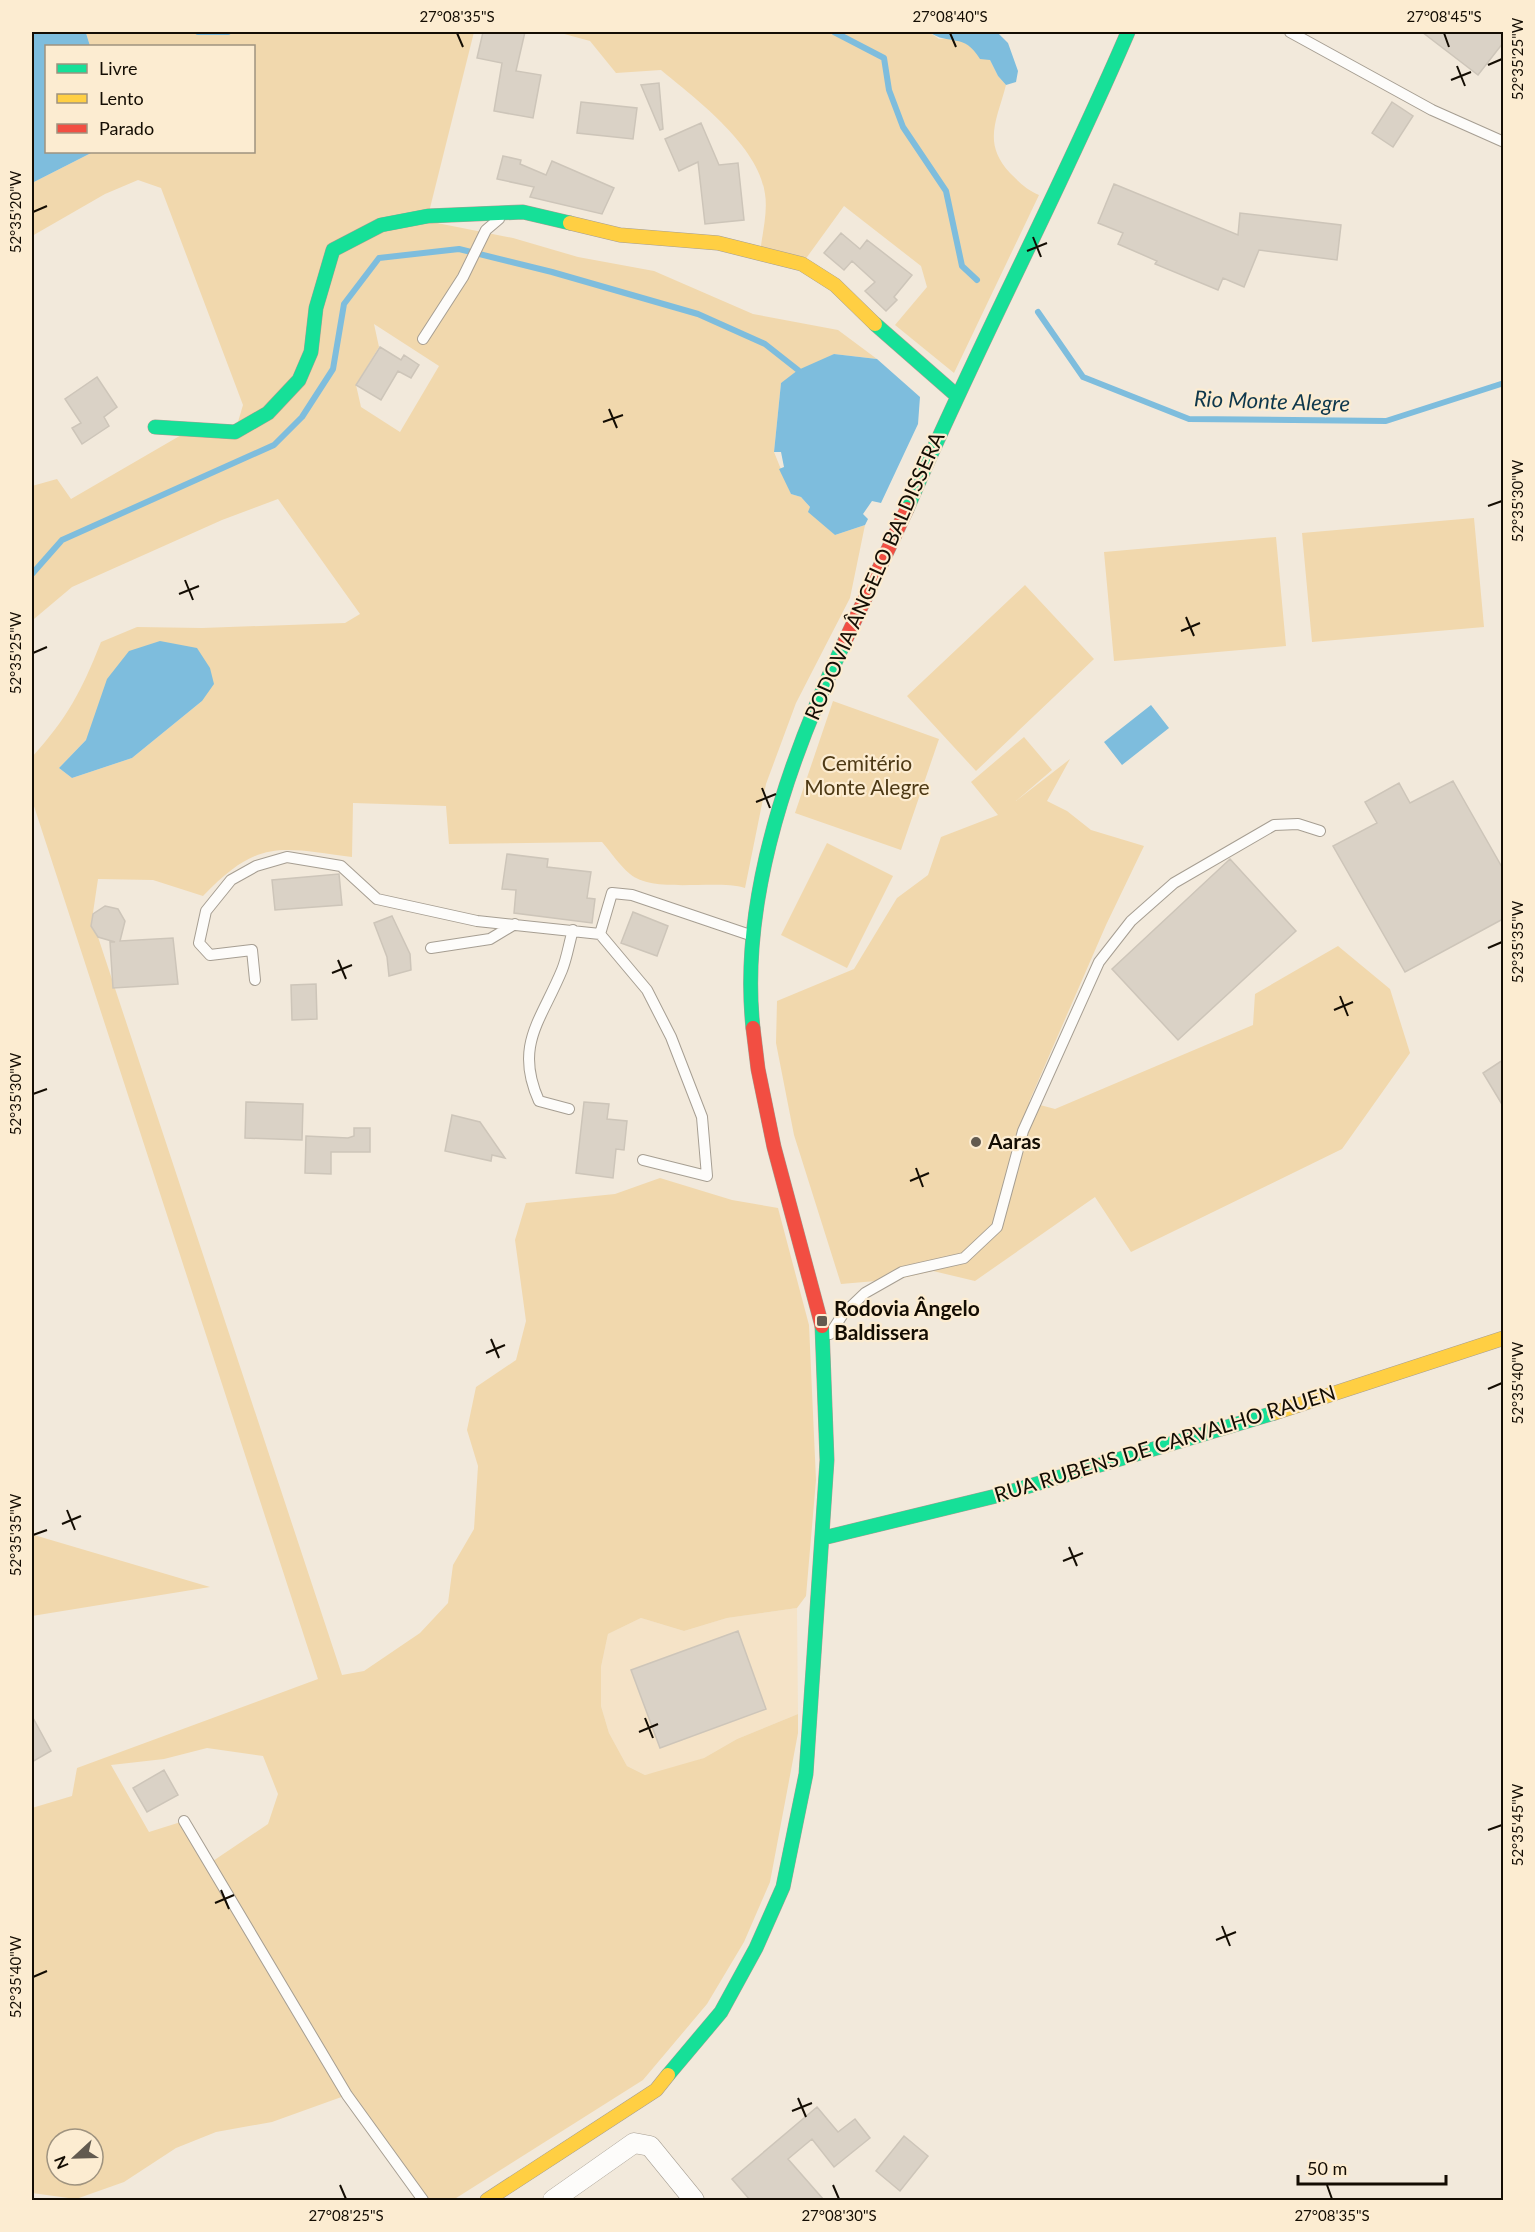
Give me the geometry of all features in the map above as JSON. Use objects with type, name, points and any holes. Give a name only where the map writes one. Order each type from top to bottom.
[{"type":"street","name":"RODOVIA ÂNGELO BALDISSERA","points":[[487,2200],[656,2090],[720,2012],[756,1948],[783,1887],[806,1774],[827,1460],[822,1321],[774,1147],[758,1070],[752,1016],[753,936],[760,882],[779,810],[807,728],[956,395],[1105,86],[1128,32]]},
{"type":"street","points":[[155,427],[235,432],[268,413],[299,380],[311,352],[316,308],[333,250],[381,225],[428,216],[523,212],[620,235],[718,243],[802,264],[835,285],[902,350],[956,395]]},
{"type":"street","name":"RUA RUBENS DE CARVALHO RAUEN","points":[[823,1538],[915,1518],[1206,1436],[1503,1338]]},
{"type":"street","points":[[553,2200],[634,2143],[650,2146],[694,2200]]},
{"type":"lane","points":[[1290,32],[1432,110],[1503,142]]},
{"type":"lane","points":[[423,339],[463,277],[486,231],[506,213]]},
{"type":"lane","points":[[823,1344],[843,1314],[865,1293],[902,1272],[964,1258],[997,1227],[1023,1131],[1099,962],[1131,921],[1173,883],[1274,825],[1298,824],[1320,831]]},
{"type":"lane","points":[[255,980],[252,950],[210,955],[200,943],[206,911],[231,880],[256,866],[287,857],[341,866],[376,899],[477,921],[600,934],[646,990],[671,1037],[702,1118],[707,1176],[642,1160]]},
{"type":"lane","points":[[600,934],[612,893],[632,895],[753,936]]},
{"type":"lane","points":[[431,948],[489,939],[515,924]]},
{"type":"lane","points":[[569,1109],[539,1101],[529,1079],[528,1044],[563,967],[573,930]]},
{"type":"lane","points":[[184,1821],[347,2095],[423,2200]]},
{"type":"shaded area","points":[[797,1608],[798,1714],[737,1739],[704,1758],[671,1769],[645,1775],[627,1766],[609,1733],[601,1706],[601,1667],[608,1634],[641,1618],[684,1631],[727,1618]]},
{"type":"green space","points":[[46,32],[474,32],[428,216],[437,223],[513,238],[578,257],[654,271],[753,314],[838,330],[877,359],[834,354],[781,383],[774,452],[791,494],[801,497],[835,535],[865,525],[850,598],[796,703],[766,784],[745,888],[718,885],[669,885],[640,880],[619,863],[602,842],[449,844],[446,806],[353,803],[352,857],[306,851],[271,851],[239,864],[203,896],[153,880],[98,879],[91,926],[98,937],[342,1675],[364,1671],[420,1633],[448,1603],[453,1565],[474,1529],[478,1466],[467,1430],[476,1387],[516,1360],[526,1321],[515,1240],[526,1203],[615,1194],[660,1178],[732,1200],[778,1208],[809,1325],[816,1480],[806,1596],[797,1608],[727,1618],[684,1631],[641,1618],[608,1634],[601,1667],[601,1706],[609,1733],[627,1766],[645,1775],[704,1758],[737,1739],[798,1714],[798,1733],[770,1882],[744,1942],[707,2004],[643,2080],[453,2200],[423,2200],[347,2095],[272,2122],[216,2132],[176,2148],[124,2182],[76,2199],[32,2193],[32,1808],[72,1796],[77,1768],[318,1679],[32,800],[32,757],[55,729],[72,703],[101,642],[137,627],[202,628],[345,623],[360,614],[278,499],[222,520],[72,587],[34,619],[32,625],[32,486],[57,479],[71,499],[195,427],[235,432],[243,405],[161,188],[138,180],[105,194],[32,236],[32,183],[91,153],[255,153],[255,45],[90,45],[86,33]],"holes":[[[374,324],[439,366],[400,432],[361,407],[356,385],[379,347]],[[202,701],[132,758],[72,778],[59,768],[86,740]],[[207,1748],[263,1756],[278,1794],[268,1824],[210,1863],[184,1821],[149,1832],[111,1765],[164,1759]]]},
{"type":"green space","points":[[557,32],[929,32],[939,39],[955,38],[973,47],[990,60],[998,76],[1006,85],[994,131],[996,152],[1010,173],[1024,186],[1039,195],[954,373],[895,325],[927,287],[921,266],[844,206],[802,264],[760,253],[766,208],[765,194],[760,176],[739,141],[708,109],[661,70],[616,73],[590,41]]},
{"type":"green space","points":[[1474,518],[1484,627],[1312,642],[1302,533]]},
{"type":"green space","points":[[1276,537],[1286,646],[1114,661],[1104,552]]},
{"type":"green space","points":[[1025,585],[1094,659],[976,771],[907,696]]},
{"type":"green space","name":"Cemitério Monte Alegre","points":[[833,701],[939,739],[901,850],[795,813]]},
{"type":"green space","points":[[1024,737],[1052,770],[1016,801],[1070,759],[1047,801],[1067,811],[1091,830],[1144,846],[1106,925],[1029,1102],[1055,1109],[1253,1025],[1255,994],[1338,946],[1390,989],[1410,1053],[1342,1149],[1131,1252],[1095,1197],[975,1281],[933,1271],[899,1279],[841,1284],[794,1135],[776,1043],[777,1001],[854,969],[897,898],[928,875],[941,837],[998,815],[971,782]]},
{"type":"green space","points":[[827,843],[893,876],[847,968],[781,935]]},
{"type":"green space","points":[[32,1534],[34,1535],[210,1587],[32,1616]]},
{"type":"water","points":[[32,32],[86,33],[90,45],[45,45],[45,153],[91,153],[32,183]]},
{"type":"water","points":[[929,32],[997,32],[1008,43],[1018,71],[1016,82],[1006,85],[998,76],[990,60],[980,59],[968,45]]},
{"type":"water","points":[[834,354],[877,359],[920,397],[918,424],[881,503],[872,501],[863,514],[868,519],[865,525],[835,535],[808,512],[810,507],[801,497],[791,494],[779,469],[784,467],[781,452],[774,452],[781,383],[798,370]]},
{"type":"water","points":[[160,641],[197,648],[210,668],[214,684],[202,701],[132,758],[72,778],[59,768],[86,740],[107,679],[129,651]]},
{"type":"water","points":[[1151,705],[1169,728],[1122,765],[1104,742]]},
{"type":"building","points":[[483,32],[525,32],[516,71],[541,75],[533,118],[494,111],[502,63],[477,58]]},
{"type":"building","points":[[1422,32],[1503,32],[1503,43],[1478,75]]},
{"type":"building","points":[[659,83],[663,129],[660,130],[641,85]]},
{"type":"building","points":[[581,102],[637,108],[633,139],[577,133]]},
{"type":"building","points":[[1392,102],[1413,116],[1393,147],[1372,133]]},
{"type":"building","points":[[701,123],[719,165],[738,163],[744,220],[705,224],[698,162],[679,171],[665,139]]},
{"type":"building","points":[[503,156],[521,160],[520,164],[546,175],[552,161],[614,188],[602,214],[530,197],[534,187],[497,179]]},
{"type":"building","points":[[1114,184],[1238,235],[1240,213],[1341,225],[1337,260],[1259,250],[1244,287],[1223,278],[1218,290],[1155,264],[1157,261],[1118,244],[1123,233],[1098,223]]},
{"type":"building","points":[[841,233],[860,249],[867,240],[912,275],[894,297],[897,300],[886,311],[865,291],[875,282],[852,261],[844,270],[824,253]]},
{"type":"building","points":[[380,347],[401,360],[404,355],[419,365],[411,378],[398,371],[381,400],[356,385]]},
{"type":"building","points":[[97,377],[117,407],[104,417],[109,426],[82,444],[72,428],[81,423],[65,399]]},
{"type":"building","points":[[1453,781],[1503,869],[1503,919],[1405,972],[1333,846],[1377,823],[1365,802],[1399,783],[1410,803]]},
{"type":"building","points":[[507,854],[548,859],[547,867],[591,872],[587,898],[595,899],[592,923],[514,913],[516,890],[502,889]]},
{"type":"building","points":[[1230,859],[1296,931],[1178,1040],[1112,969]]},
{"type":"building","points":[[339,874],[342,905],[275,910],[272,880]]},
{"type":"building","points":[[105,906],[118,909],[125,921],[120,941],[173,938],[178,984],[113,988],[110,942],[115,942],[98,937],[91,926],[93,914]]},
{"type":"building","points":[[633,912],[668,926],[657,956],[621,943]]},
{"type":"building","points":[[392,916],[410,954],[411,970],[389,976],[387,957],[374,923]]},
{"type":"building","points":[[316,984],[317,1019],[292,1020],[291,985]]},
{"type":"building","points":[[1503,1060],[1503,1106],[1483,1073]]},
{"type":"building","points":[[246,1102],[303,1104],[302,1140],[245,1138]]},
{"type":"building","points":[[584,1102],[609,1104],[607,1119],[627,1121],[624,1150],[616,1149],[613,1178],[576,1173]]},
{"type":"building","points":[[452,1115],[480,1122],[505,1158],[492,1155],[491,1161],[445,1151]]},
{"type":"building","points":[[354,1128],[370,1128],[370,1152],[331,1152],[331,1174],[305,1173],[306,1136],[348,1138],[354,1136]]},
{"type":"building","points":[[738,1631],[766,1709],[660,1748],[631,1670]]},
{"type":"building","points":[[32,1716],[51,1751],[32,1762]]},
{"type":"building","points":[[164,1770],[178,1795],[147,1812],[133,1788]]},
{"type":"building","points":[[817,2107],[838,2132],[855,2119],[870,2138],[834,2167],[812,2139],[788,2159],[824,2200],[750,2200],[732,2179]]},
{"type":"building","points":[[904,2136],[928,2156],[900,2191],[876,2171]]},
{"type":"waterway","name":"Rio Monte Alegre","points":[[198,32],[228,32]]},
{"type":"waterway","name":"Rio Monte Alegre","points":[[834,32],[884,58],[889,90],[903,127],[946,191],[962,266],[977,280]]},
{"type":"waterway","points":[[32,574],[62,540],[274,445],[302,417],[333,369],[344,304],[379,258],[459,249],[552,272],[698,314],[765,344],[798,370]]},
{"type":"waterway","name":"Rio Monte Alegre","points":[[1038,312],[1083,377],[1189,419],[1386,421],[1504,383]]},
{"type":"traffic: fast","points":[[907,509],[1128,32]]},
{"type":"traffic: fast","points":[[155,427],[235,432],[268,413],[299,380],[311,352],[316,308],[333,250],[381,225],[428,216],[523,212],[570,223]]},
{"type":"traffic: fast","points":[[875,324],[956,395]]},
{"type":"traffic: fast","points":[[753,1028],[751,979],[754,929],[761,879],[788,780],[805,732],[845,641]]},
{"type":"traffic: fast","points":[[668,2075],[721,2012],[756,1948],[783,1887],[806,1774],[827,1460],[822,1326]]},
{"type":"traffic: fast","points":[[823,1538],[996,1496],[1274,1413]]},
{"type":"traffic: slow","points":[[570,223],[620,235],[718,243],[802,264],[835,285],[875,324]]},
{"type":"traffic: slow","points":[[1274,1413],[1504,1338]]},
{"type":"traffic: slow","points":[[487,2200],[656,2090],[668,2075]]},
{"type":"traffic: jam","points":[[845,641],[907,509]]},
{"type":"traffic: jam","points":[[753,1028],[758,1069],[774,1147],[822,1326]]},
{"type":"place","name":"Aaras","points":[[976,1142]]},
{"type":"place","name":"Rodovia Ângelo Baldissera","points":[[822,1321]]}]
